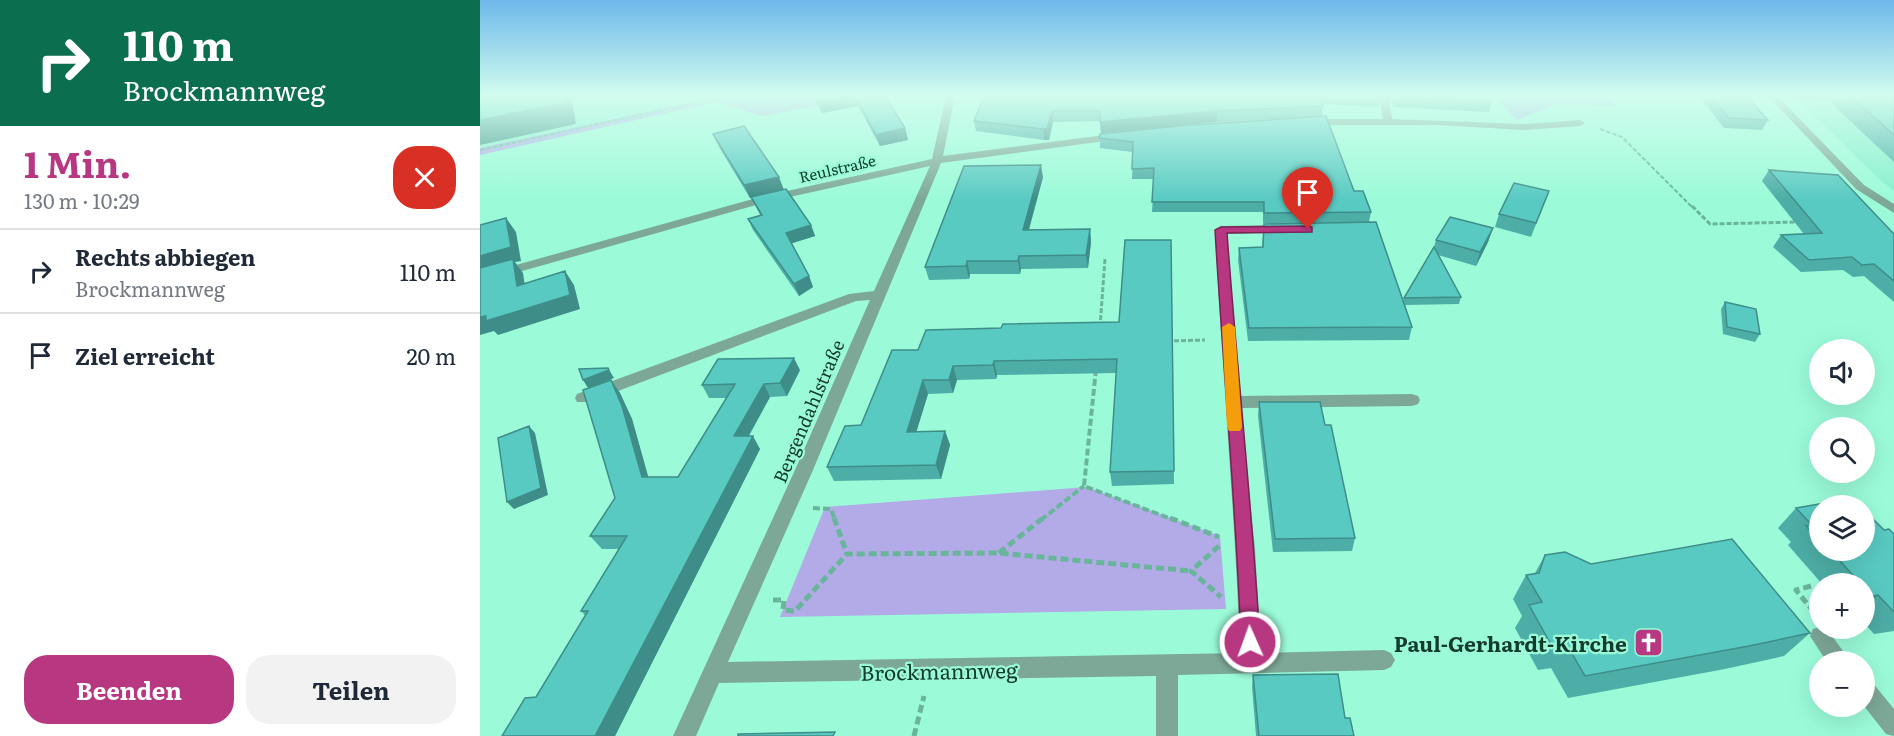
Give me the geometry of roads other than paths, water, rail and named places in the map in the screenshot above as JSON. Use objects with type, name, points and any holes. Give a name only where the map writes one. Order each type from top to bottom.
[{"type":"street","name":"Bergendahlstraße","points":[[684,736],[880,295],[937,161],[943,130]]},
{"type":"street","points":[[1805,130],[1860,187],[1894,209]]},
{"type":"street","name":"Reulstraße","points":[[480,279],[639,232],[762,200],[937,161],[1131,135]]},
{"type":"street","points":[[1251,663],[1246,548],[1232,402],[1230,340],[1221,230],[1297,229]]},
{"type":"street","points":[[583,398],[854,297],[880,295]]},
{"type":"street","points":[[1232,402],[1412,400]]},
{"type":"street","name":"Brockmannweg","points":[[712,673],[929,671],[1384,660]]},
{"type":"street","points":[[1167,665],[1167,736]]},
{"type":"street","points":[[1875,703],[1894,726]]},
{"type":"place","name":"Paul-Gerhardt-Kirche","points":[[1648,642]]}]
